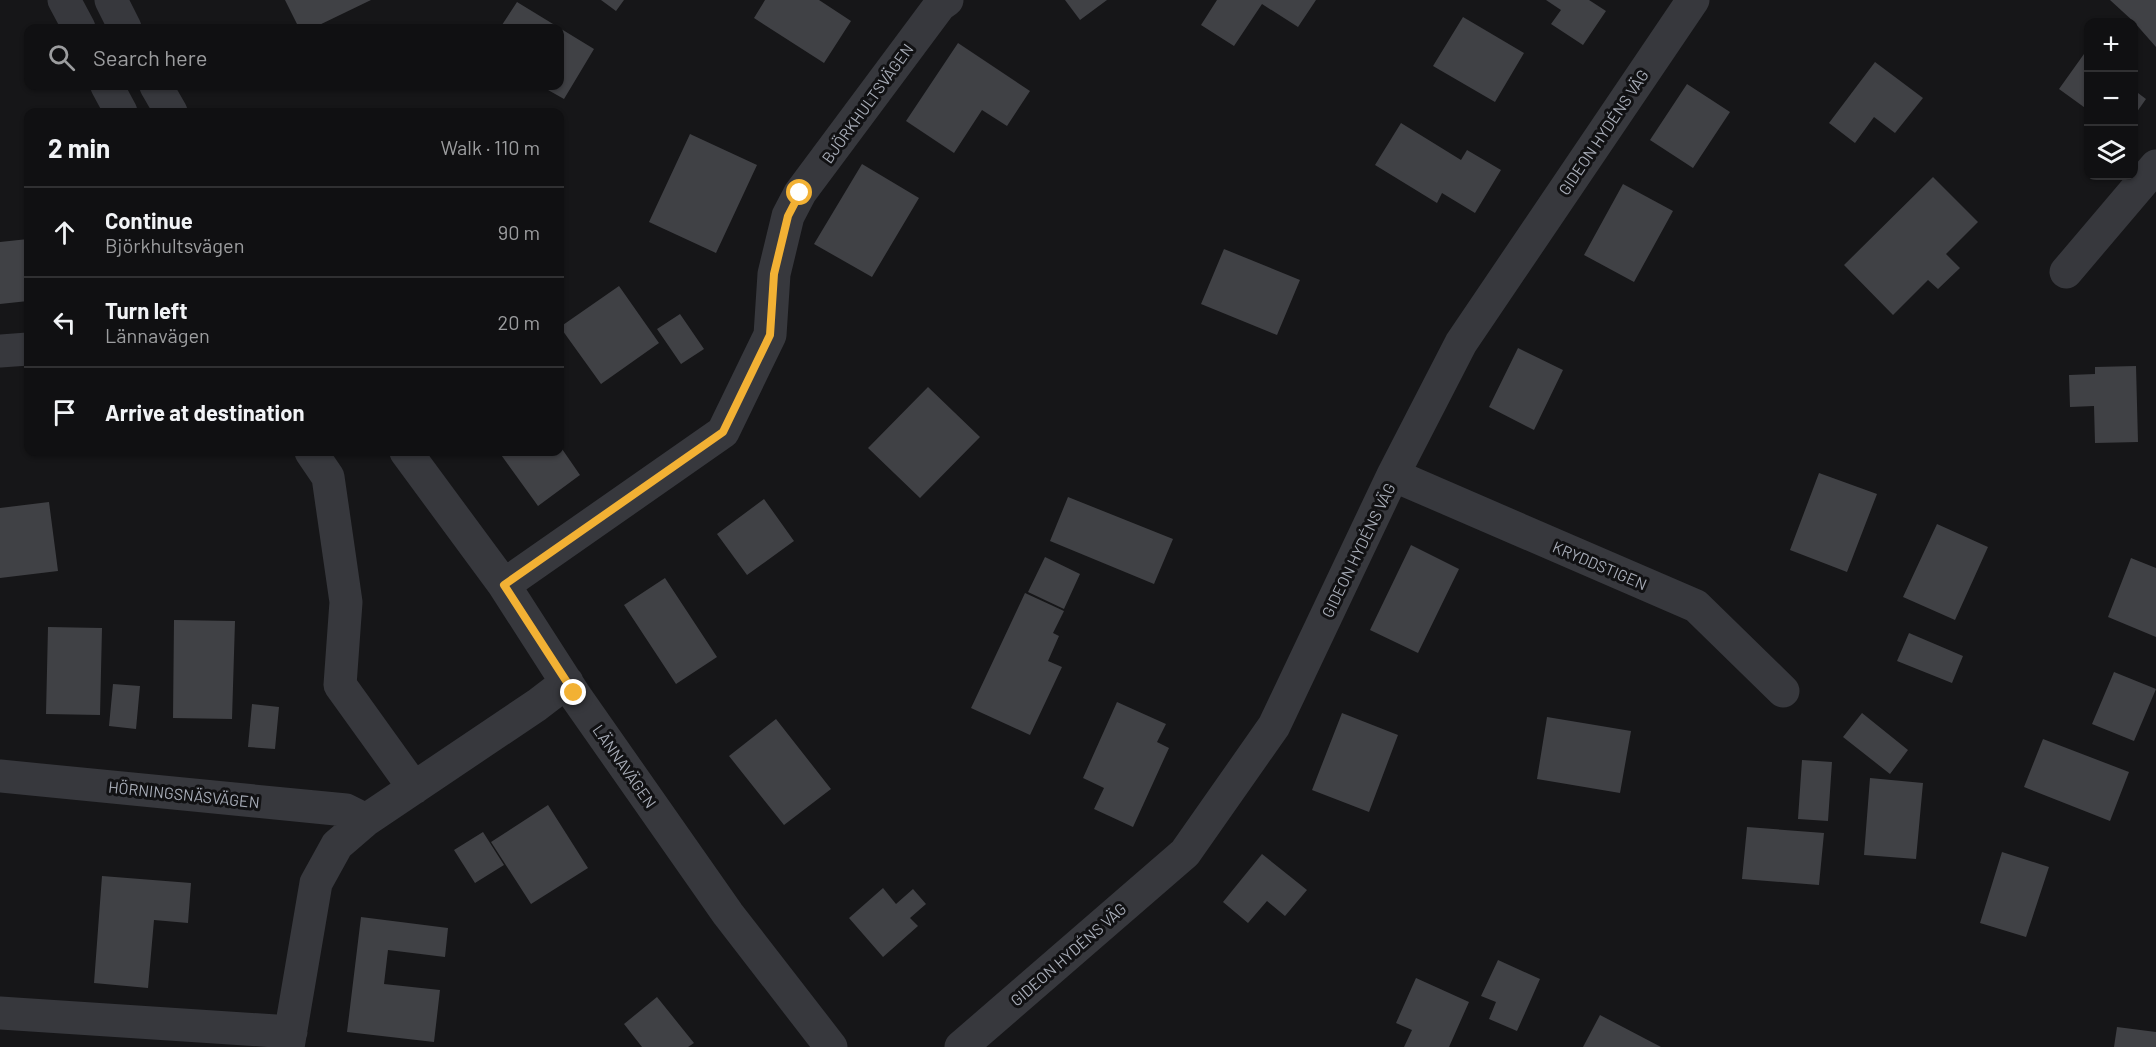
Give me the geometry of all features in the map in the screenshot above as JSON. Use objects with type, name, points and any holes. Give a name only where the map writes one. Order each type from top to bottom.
[{"type":"street","points":[[64,0],[77,24]]},
{"type":"street","points":[[111,0],[123,24]]},
{"type":"street","name":"GIDEON HYDÉNS VÄG","points":[[961,1047],[1185,853],[1274,726],[1393,475],[1461,343],[1693,0]]},
{"type":"street","name":"BJÖRKHULTSVÄGEN","points":[[504,585],[723,432],[770,335],[774,274],[788,216],[813,175],[939,2]]},
{"type":"street","points":[[109,90],[119,108]]},
{"type":"street","points":[[158,90],[169,108]]},
{"type":"street","points":[[2066,272],[2156,166]]},
{"type":"street","points":[[0,351],[24,349]]},
{"type":"street","points":[[314,456],[328,477],[346,602],[340,685],[414,788]]},
{"type":"street","name":"LÄNNAVÄGEN","points":[[409,456],[504,585],[567,682],[728,914],[831,1047]]},
{"type":"street","name":"KRYDDSTIGEN","points":[[1393,475],[1696,606],[1783,691]]},
{"type":"street","points":[[0,1012],[289,1040],[316,883],[337,845],[366,820],[537,705],[567,682]]},
{"type":"street","name":"HÖRNINGSNÄSVÄGEN","points":[[0,776],[346,810],[366,820]]},
{"type":"building","points":[[285,0],[371,0],[321,24],[297,24]]},
{"type":"building","points":[[601,0],[624,0],[616,11]]},
{"type":"building","points":[[765,0],[819,0],[851,21],[824,63],[754,18]]},
{"type":"building","points":[[1065,0],[1107,0],[1080,20]]},
{"type":"building","points":[[1217,0],[1316,0],[1298,27],[1262,4],[1234,46],[1201,25]]},
{"type":"building","points":[[1546,0],[1589,0],[1606,11],[1583,45],[1551,24],[1561,10]]},
{"type":"building","points":[[2110,0],[2156,0],[2156,47],[2138,27],[2138,18],[2130,18]]},
{"type":"building","points":[[517,2],[553,24],[503,24]]},
{"type":"building","points":[[1463,17],[1524,53],[1495,102],[1433,66]]},
{"type":"building","points":[[564,30],[594,49],[564,99],[548,90],[564,90]]},
{"type":"building","points":[[958,43],[1030,91],[1007,126],[982,110],[954,153],[906,121]]},
{"type":"building","points":[[2084,54],[2084,107],[2059,89]]},
{"type":"building","points":[[1875,62],[1923,98],[1895,133],[1874,117],[1855,143],[1829,123]]},
{"type":"building","points":[[1687,84],[1730,112],[1693,168],[1650,140]]},
{"type":"building","points":[[2138,93],[2146,99],[2138,110]]},
{"type":"building","points":[[1401,123],[1461,160],[1467,150],[1501,170],[1475,213],[1442,193],[1437,203],[1375,165]]},
{"type":"building","points":[[690,134],[757,165],[716,253],[649,222]]},
{"type":"building","points":[[862,164],[919,198],[872,277],[814,244]]},
{"type":"building","points":[[1933,177],[1978,222],[1946,254],[1960,268],[1938,289],[1928,280],[1893,315],[1844,265]]},
{"type":"building","points":[[1623,184],[1673,211],[1634,282],[1584,255]]},
{"type":"building","points":[[24,239],[24,301],[0,304],[0,242]]},
{"type":"building","points":[[1224,249],[1300,280],[1277,335],[1201,304]]},
{"type":"building","points":[[619,286],[659,343],[601,384],[564,333],[564,324]]},
{"type":"building","points":[[680,314],[704,349],[681,364],[657,329]]},
{"type":"building","points":[[1518,348],[1563,370],[1534,430],[1489,407]]},
{"type":"building","points":[[2136,366],[2138,442],[2095,443],[2094,406],[2070,407],[2069,375],[2095,374],[2095,367]]},
{"type":"building","points":[[928,387],[980,437],[920,498],[868,448]]},
{"type":"building","points":[[564,452],[580,475],[538,506],[502,456],[564,456]]},
{"type":"building","points":[[1819,473],[1877,494],[1847,572],[1790,550]]},
{"type":"building","points":[[1068,497],[1173,539],[1154,584],[1050,541]]},
{"type":"building","points":[[764,499],[794,541],[747,575],[717,534]]},
{"type":"building","points":[[49,502],[58,571],[0,578],[0,508]]},
{"type":"building","points":[[1937,524],[1988,547],[1955,620],[1903,597]]},
{"type":"building","points":[[1411,545],[1459,569],[1418,653],[1370,630]]},
{"type":"building","points":[[1045,557],[1080,574],[1064,609],[1028,592]]},
{"type":"building","points":[[2131,558],[2156,568],[2156,637],[2108,617]]},
{"type":"building","points":[[665,578],[717,657],[676,684],[624,605]]},
{"type":"building","points":[[1025,593],[1064,611],[1053,633],[1059,636],[1048,661],[1062,667],[1030,735],[971,708]]},
{"type":"building","points":[[174,620],[235,621],[232,719],[173,718]]},
{"type":"building","points":[[48,627],[102,628],[100,715],[46,714]]},
{"type":"building","points":[[1909,633],[1963,656],[1952,683],[1897,661]]},
{"type":"building","points":[[2114,672],[2156,689],[2134,741],[2092,724]]},
{"type":"building","points":[[113,684],[140,686],[136,729],[109,726]]},
{"type":"building","points":[[1117,702],[1166,724],[1157,742],[1169,748],[1133,827],[1094,809],[1104,788],[1083,778]]},
{"type":"building","points":[[252,704],[279,707],[275,749],[248,747]]},
{"type":"building","points":[[1342,713],[1398,735],[1369,812],[1312,790]]},
{"type":"building","points":[[1862,713],[1908,750],[1890,774],[1843,737]]},
{"type":"building","points":[[1547,717],[1631,731],[1620,793],[1537,779]]},
{"type":"building","points":[[776,719],[831,789],[784,825],[729,756]]},
{"type":"building","points":[[2043,739],[2129,772],[2110,821],[2024,787]]},
{"type":"building","points":[[1802,760],[1832,762],[1828,821],[1798,819]]},
{"type":"building","points":[[1870,778],[1923,783],[1916,859],[1864,855]]},
{"type":"building","points":[[548,805],[588,868],[531,904],[491,842]]},
{"type":"building","points":[[1747,827],[1824,833],[1819,885],[1742,879]]},
{"type":"building","points":[[483,832],[504,865],[475,883],[454,850]]},
{"type":"building","points":[[2002,852],[2049,867],[2026,937],[1980,923]]},
{"type":"building","points":[[1262,854],[1307,890],[1285,916],[1267,901],[1248,923],[1223,902]]},
{"type":"building","points":[[102,876],[191,883],[188,923],[154,920],[148,988],[94,983]]},
{"type":"building","points":[[883,888],[896,904],[913,889],[926,904],[910,918],[918,926],[883,957],[849,918]]},
{"type":"building","points":[[361,917],[448,928],[445,957],[388,950],[384,984],[440,990],[434,1042],[347,1032]]},
{"type":"building","points":[[1498,960],[1540,979],[1517,1031],[1489,1019],[1496,1002],[1481,996]]},
{"type":"building","points":[[1416,978],[1469,1002],[1449,1047],[1404,1047],[1412,1030],[1396,1023]]},
{"type":"building","points":[[657,997],[694,1043],[688,1047],[642,1047],[624,1024]]},
{"type":"building","points":[[1600,1015],[1661,1047],[1583,1047]]},
{"type":"building","points":[[2117,1027],[2156,1032],[2156,1047],[2114,1047]]},
{"type":"route","points":[[574,693],[504,585],[723,432],[770,335],[774,274],[788,216],[800,193]]}]
